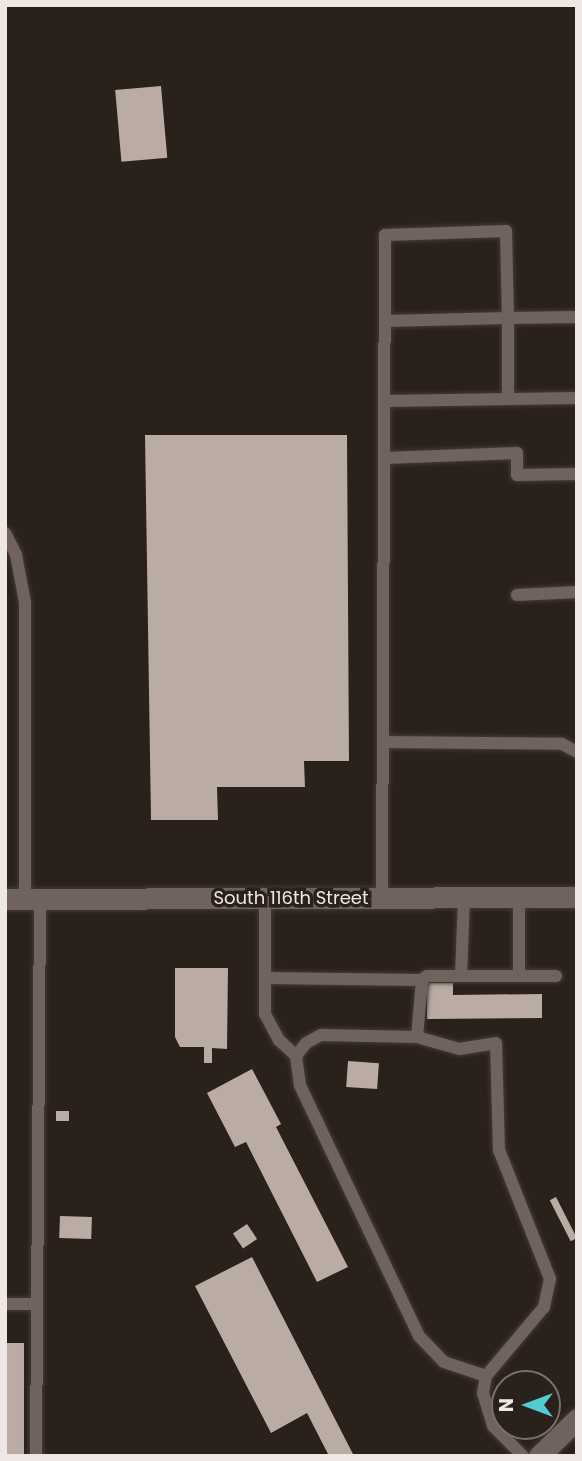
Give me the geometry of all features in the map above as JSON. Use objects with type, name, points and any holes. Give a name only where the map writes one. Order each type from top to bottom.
[{"type":"street","name":"South 116th Street","points":[[23,899],[577,897]]},
{"type":"street","points":[[539,1456],[577,1419]]},
{"type":"lane","points":[[382,898],[385,235],[506,231],[508,399]]},
{"type":"lane","points":[[385,321],[577,317]]},
{"type":"lane","points":[[384,401],[577,398]]},
{"type":"lane","points":[[384,458],[517,453],[517,475],[577,474]]},
{"type":"lane","points":[[5,533],[16,555],[25,602],[23,899],[37,1304],[36,1456]]},
{"type":"lane","points":[[517,595],[577,592]]},
{"type":"lane","points":[[383,742],[562,744],[577,752]]},
{"type":"lane","points":[[519,897],[519,976]]},
{"type":"lane","points":[[265,898],[268,1024],[296,1056],[300,1085],[419,1336],[444,1362],[486,1376]]},
{"type":"lane","points":[[461,976],[464,898]]},
{"type":"lane","points":[[265,978],[422,980],[427,976],[556,976]]},
{"type":"lane","points":[[417,1037],[422,980]]},
{"type":"lane","points":[[296,1056],[306,1043],[321,1035],[417,1037],[459,1049],[496,1043],[499,1150],[550,1279],[544,1307],[486,1376],[483,1393],[493,1426],[523,1456]]},
{"type":"lane","points":[[5,1304],[37,1304]]},
{"type":"building","points":[[161,86],[167,158],[121,162],[115,90]]},
{"type":"building","points":[[145,435],[347,435],[349,761],[304,761],[305,787],[217,787],[218,820],[151,820]]},
{"type":"building","points":[[175,968],[228,968],[227,1049],[212,1048],[212,1063],[204,1063],[204,1047],[180,1047],[175,1037]]},
{"type":"building","points":[[427,983],[453,983],[453,995],[542,994],[542,1018],[427,1019]]},
{"type":"building","points":[[348,1061],[379,1063],[377,1089],[346,1087]]},
{"type":"building","points":[[252,1069],[281,1124],[276,1127],[348,1267],[317,1282],[246,1142],[235,1147],[207,1093]]},
{"type":"building","points":[[56,1111],[69,1111],[69,1121],[56,1121]]},
{"type":"building","points":[[556,1197],[577,1238],[571,1241],[550,1200]]},
{"type":"building","points":[[60,1216],[92,1217],[91,1239],[59,1238]]},
{"type":"building","points":[[247,1224],[257,1239],[243,1248],[233,1234]]},
{"type":"building","points":[[252,1257],[354,1456],[329,1456],[307,1413],[271,1433],[195,1286]]},
{"type":"building","points":[[5,1343],[24,1343],[24,1456],[5,1456]]}]
